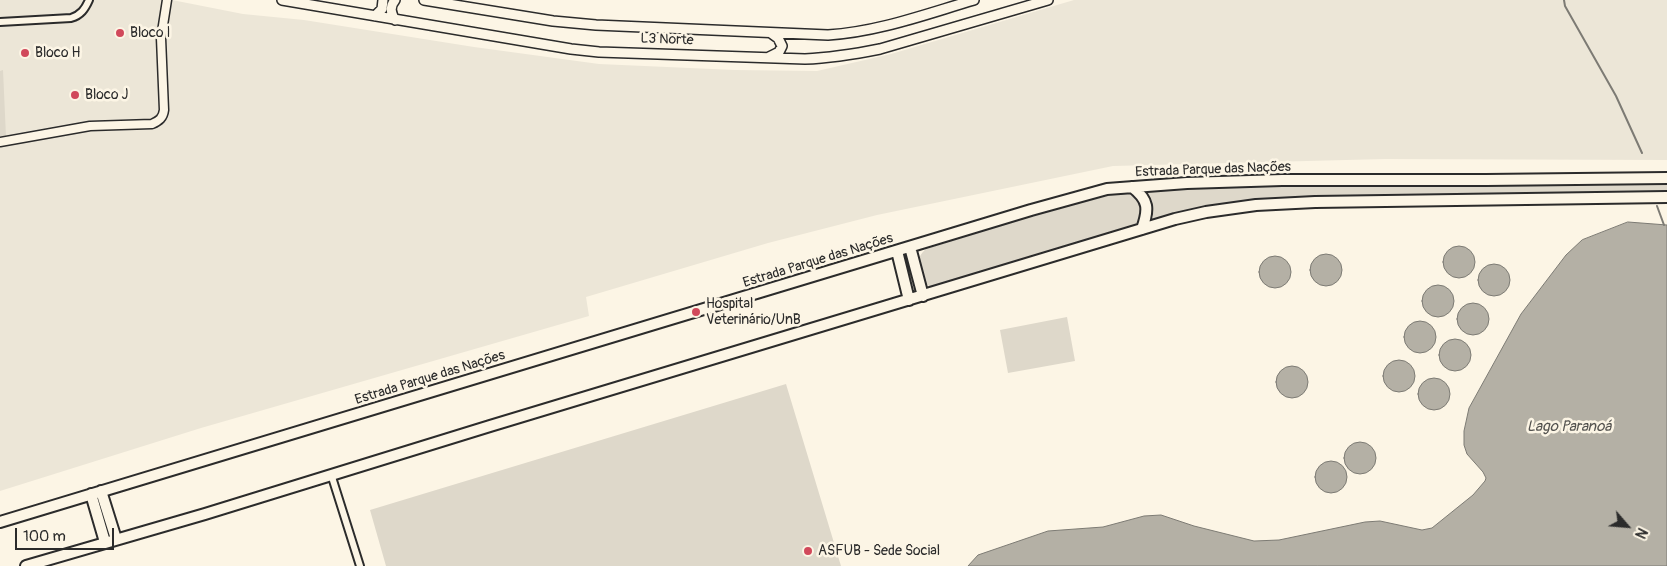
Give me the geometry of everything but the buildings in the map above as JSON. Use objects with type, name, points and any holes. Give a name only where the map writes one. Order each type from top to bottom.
[{"type":"highway","name":"Estrada Parque das Nações","points":[[0,522],[1088,194],[1132,186],[1282,180],[1667,178]]},
{"type":"highway","points":[[1132,186],[1141,194],[1146,204],[1147,214],[1142,229]]},
{"type":"highway","points":[[26,566],[205,514],[331,474],[1175,219],[1206,212],[1256,205],[1315,202],[1667,198]]},
{"type":"highway","points":[[910,247],[923,296]]},
{"type":"highway","points":[[897,251],[909,300]]},
{"type":"highway","points":[[96,493],[116,539]]},
{"type":"highway","points":[[96,493],[105,542]]},
{"type":"main road","name":"L3 Norte","points":[[282,0],[584,50],[766,58],[828,58],[855,54],[1048,0]]},
{"type":"main road","points":[[376,16],[382,9],[383,0]]},
{"type":"main road","points":[[395,0],[391,11],[395,20]]},
{"type":"main road","name":"L3 Norte","points":[[424,0],[553,21],[596,25],[771,33],[846,34],[885,26],[974,0]]},
{"type":"main road","points":[[766,58],[779,52],[782,46],[778,38],[771,33]]},
{"type":"street","points":[[0,22],[71,18],[78,16],[82,12],[88,0]]},
{"type":"street","points":[[0,142],[90,126],[152,124],[158,121],[164,110],[161,38],[167,0]]},
{"type":"street","points":[[331,474],[360,566]]},
{"type":"shaded area","points":[[0,0],[172,0],[243,14],[304,20],[474,47],[599,64],[735,70],[817,71],[891,54],[1074,0],[1667,0],[1667,160],[1385,159],[1113,166],[877,215],[768,243],[586,297],[589,316],[201,428],[0,491]]},
{"type":"shaded area","points":[[3,70],[6,137],[0,138],[0,71]]},
{"type":"shaded area","points":[[1667,182],[1667,192],[1270,198],[1221,205],[1154,221],[1146,191],[1239,187]]},
{"type":"shaded area","points":[[1119,193],[1133,195],[1143,206],[1140,222],[1136,226],[932,288],[925,283],[919,261],[926,249],[1048,211]]},
{"type":"shaded area","points":[[1067,317],[1075,361],[1008,373],[1000,330]]},
{"type":"shaded area","points":[[786,384],[841,566],[386,566],[370,510]]},
{"type":"water","name":"Lago Paranoá","points":[[1628,222],[1667,225],[1667,566],[968,566],[978,555],[1048,531],[1103,527],[1144,516],[1161,515],[1194,526],[1254,541],[1279,540],[1365,522],[1380,521],[1422,530],[1432,528],[1473,495],[1485,481],[1486,478],[1483,472],[1467,454],[1464,445],[1464,431],[1469,408],[1521,314],[1566,255],[1582,240]]},
{"type":"water","points":[[1459,246],[1465,247],[1470,251],[1474,256],[1474,268],[1470,273],[1465,277],[1459,278],[1453,277],[1448,273],[1444,268],[1443,262],[1444,256],[1448,251],[1453,247]]},
{"type":"water","points":[[1326,254],[1332,255],[1337,259],[1341,264],[1341,276],[1337,281],[1332,285],[1326,286],[1320,285],[1315,281],[1311,276],[1310,270],[1311,264],[1315,259],[1320,255]]},
{"type":"water","points":[[1275,256],[1281,257],[1286,261],[1290,266],[1290,278],[1286,283],[1281,287],[1275,288],[1269,287],[1264,283],[1260,278],[1259,272],[1260,266],[1264,261],[1269,257]]},
{"type":"water","points":[[1494,264],[1500,265],[1505,269],[1509,274],[1509,286],[1505,291],[1500,295],[1494,296],[1488,295],[1483,291],[1479,286],[1478,280],[1479,274],[1483,269],[1488,265]]},
{"type":"water","points":[[1438,285],[1444,286],[1449,290],[1453,295],[1453,307],[1449,312],[1444,316],[1438,317],[1432,316],[1427,312],[1423,307],[1422,301],[1423,295],[1427,290],[1432,286]]},
{"type":"water","points":[[1473,303],[1479,304],[1484,308],[1488,313],[1488,325],[1484,330],[1479,334],[1473,335],[1467,334],[1462,330],[1458,325],[1457,319],[1458,313],[1462,308],[1467,304]]},
{"type":"water","points":[[1420,321],[1426,322],[1431,326],[1435,331],[1435,343],[1431,348],[1426,352],[1420,353],[1414,352],[1409,348],[1405,343],[1404,337],[1405,331],[1409,326],[1414,322]]},
{"type":"water","points":[[1455,339],[1461,340],[1466,344],[1470,349],[1470,361],[1466,366],[1461,370],[1455,371],[1449,370],[1444,366],[1440,361],[1439,355],[1440,349],[1444,344],[1449,340]]},
{"type":"water","points":[[1399,360],[1405,361],[1410,365],[1414,370],[1414,382],[1410,387],[1405,391],[1399,392],[1393,391],[1388,387],[1384,382],[1383,376],[1384,370],[1388,365],[1393,361]]},
{"type":"water","points":[[1292,366],[1298,367],[1303,371],[1307,376],[1307,388],[1303,393],[1298,397],[1292,398],[1286,397],[1281,393],[1277,388],[1276,382],[1277,376],[1281,371],[1286,367]]},
{"type":"water","points":[[1434,378],[1440,379],[1445,383],[1449,388],[1449,400],[1445,405],[1440,409],[1434,410],[1428,409],[1423,405],[1419,400],[1418,394],[1419,388],[1423,383],[1428,379]]},
{"type":"water","points":[[1360,442],[1366,443],[1371,447],[1375,452],[1375,464],[1371,469],[1366,473],[1360,474],[1354,473],[1349,469],[1345,464],[1344,458],[1345,452],[1349,447],[1354,443]]},
{"type":"water","points":[[1331,461],[1337,462],[1342,466],[1346,471],[1346,483],[1342,488],[1337,492],[1331,493],[1325,492],[1320,488],[1316,483],[1315,477],[1316,471],[1320,466],[1325,462]]},
{"type":"waterway","points":[[1564,0],[1565,6],[1616,96],[1642,153]]},
{"type":"waterway","points":[[1657,206],[1664,225]]},
{"type":"place","name":"Bloco I","points":[[120,33]]},
{"type":"place","name":"Bloco H","points":[[25,53]]},
{"type":"place","name":"Bloco J","points":[[75,95]]},
{"type":"place","name":"Hospital Veterinário/UnB","points":[[696,312]]},
{"type":"place","name":"ASFUB - Sede Social","points":[[808,551]]}]
